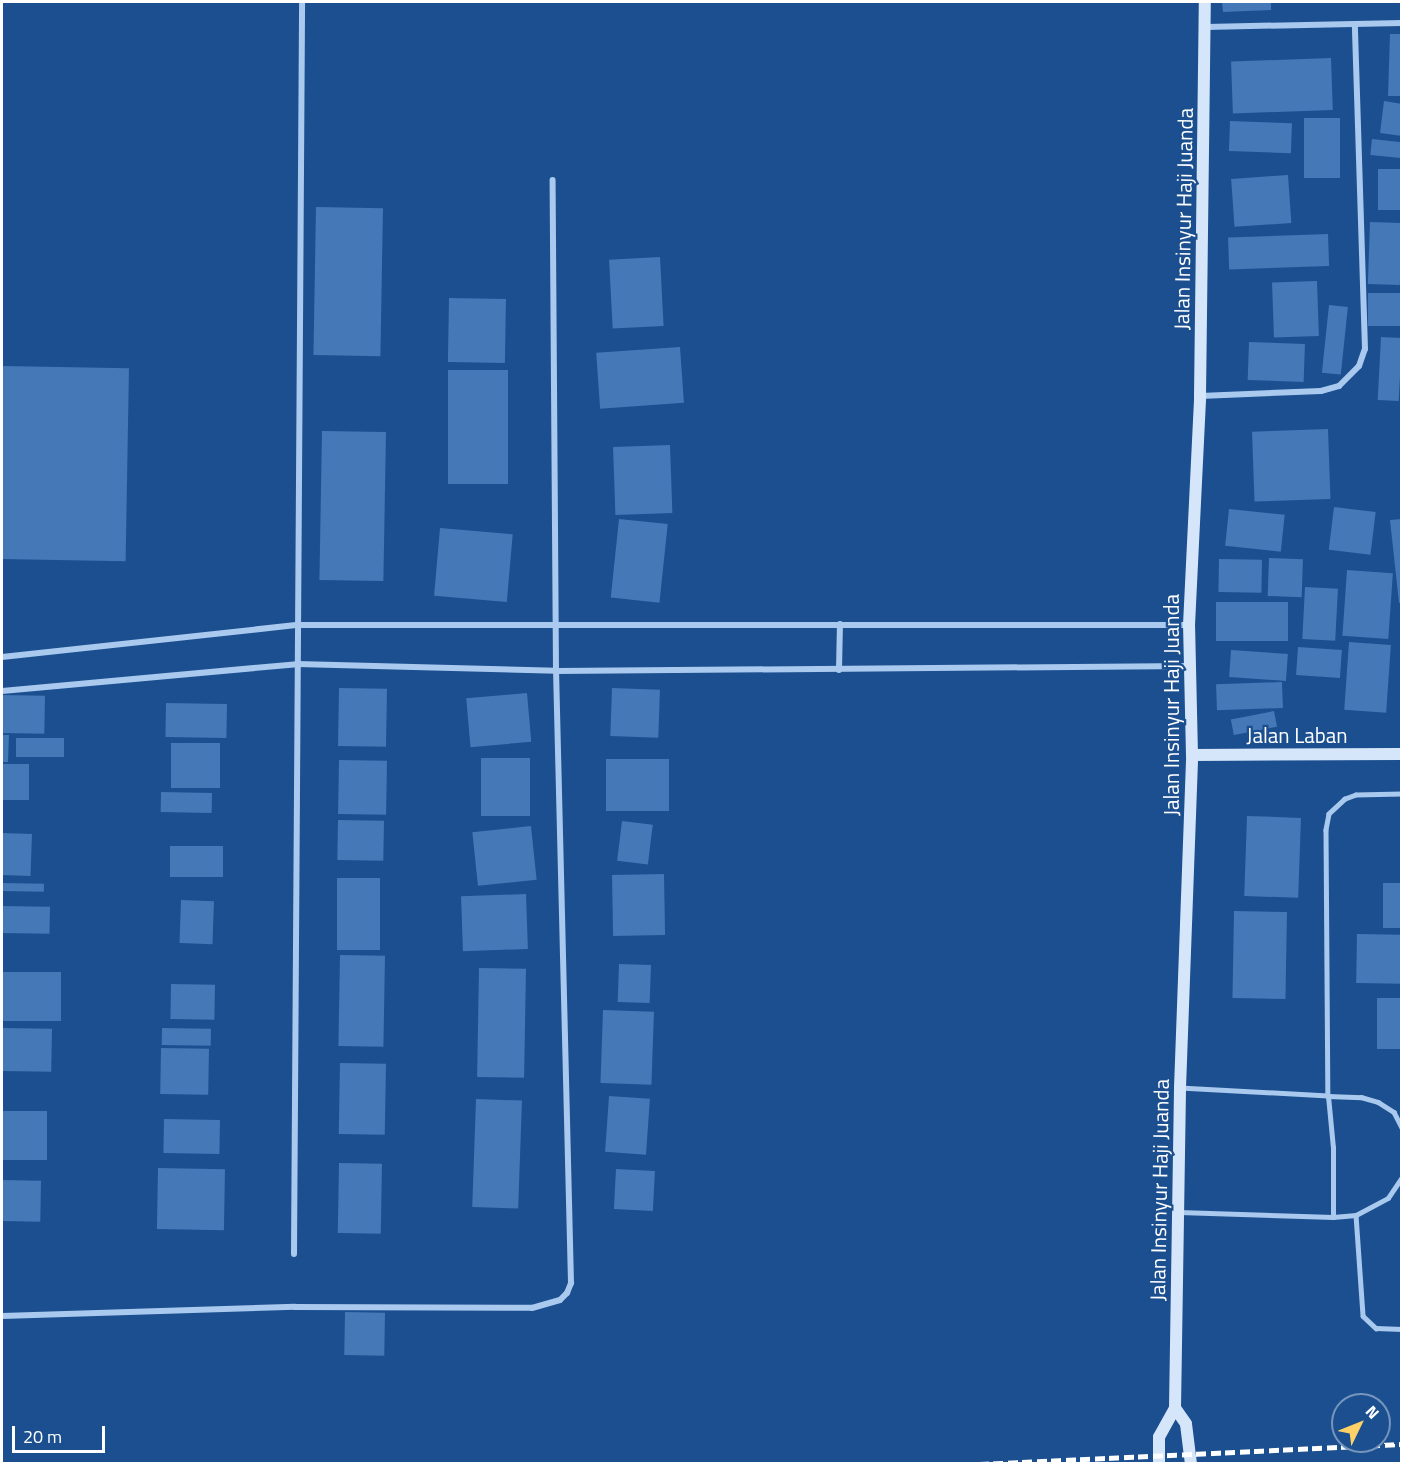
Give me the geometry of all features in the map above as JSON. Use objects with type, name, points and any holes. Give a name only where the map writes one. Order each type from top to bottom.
[{"type":"street","points":[[294,1254],[302,2]]},
{"type":"street","name":"Jalan Insinyur Haji Juanda","points":[[1160,1464],[1159,1437],[1175,1408],[1180,1088],[1192,755],[1189,626],[1200,396],[1205,2]]},
{"type":"street","points":[[1206,27],[1401,23]]},
{"type":"street","points":[[1200,396],[1321,391],[1339,386],[1359,366],[1365,349],[1355,25]]},
{"type":"street","points":[[2,1316],[295,1307],[532,1308],[560,1300],[567,1293],[571,1283],[556,671],[553,180]]},
{"type":"street","points":[[839,670],[840,624]]},
{"type":"street","points":[[2,657],[298,625],[1189,626]]},
{"type":"street","points":[[2,691],[297,664],[556,671],[1191,666]]},
{"type":"street","name":"Jalan Laban","points":[[1192,755],[1401,754]]},
{"type":"street","name":"Jalan Insinyur Haji Juanda","points":[[1175,1408],[1186,1424],[1191,1464]]},
{"type":"lane","points":[[1333,1217],[1333,1148],[1328,1096],[1326,830],[1329,814],[1334,807],[1356,795],[1401,794]]},
{"type":"lane","points":[[1180,1088],[1361,1097],[1378,1102],[1394,1112],[1401,1128]]},
{"type":"lane","points":[[1178,1212],[1333,1217],[1356,1215],[1388,1198],[1401,1177]]},
{"type":"lane","points":[[1356,1215],[1363,1316],[1376,1328],[1401,1329]]},
{"type":"building","points":[[1222,2],[1271,2],[1271,10],[1223,12]]},
{"type":"building","points":[[1390,34],[1402,34],[1402,96],[1388,96]]},
{"type":"building","points":[[1331,58],[1333,110],[1233,113],[1231,61]]},
{"type":"building","points":[[1384,101],[1402,104],[1402,136],[1380,133]]},
{"type":"building","points":[[1304,118],[1340,118],[1340,178],[1304,178]]},
{"type":"building","points":[[1230,121],[1292,123],[1291,153],[1229,151]]},
{"type":"building","points":[[1372,139],[1402,142],[1400,158],[1370,155]]},
{"type":"building","points":[[1378,169],[1402,169],[1402,210],[1378,210]]},
{"type":"building","points":[[1288,175],[1291,223],[1234,227],[1231,179]]},
{"type":"building","points":[[316,207],[383,208],[380,356],[313,355]]},
{"type":"building","points":[[1370,222],[1402,223],[1400,285],[1368,284]]},
{"type":"building","points":[[1328,234],[1329,266],[1229,269],[1228,237]]},
{"type":"building","points":[[660,257],[664,326],[613,329],[609,260]]},
{"type":"building","points":[[1317,281],[1319,336],[1274,338],[1272,283]]},
{"type":"building","points":[[1368,293],[1402,293],[1402,326],[1368,326]]},
{"type":"building","points":[[449,298],[506,299],[505,363],[448,362]]},
{"type":"building","points":[[1329,305],[1348,307],[1341,375],[1322,373]]},
{"type":"building","points":[[1381,337],[1402,338],[1399,401],[1378,400]]},
{"type":"building","points":[[1249,342],[1305,344],[1304,382],[1248,380]]},
{"type":"building","points":[[680,347],[684,403],[600,409],[596,353]]},
{"type":"building","points":[[2,366],[129,368],[126,561],[2,559]]},
{"type":"building","points":[[448,370],[508,370],[508,484],[448,484]]},
{"type":"building","points":[[1328,429],[1330,499],[1254,502],[1252,432]]},
{"type":"building","points":[[322,431],[386,432],[383,581],[319,580]]},
{"type":"building","points":[[670,445],[672,513],[615,515],[613,447]]},
{"type":"building","points":[[1334,507],[1376,512],[1370,555],[1329,550]]},
{"type":"building","points":[[1229,509],[1285,515],[1281,552],[1225,546]]},
{"type":"building","points":[[619,519],[668,524],[659,603],[611,598]]},
{"type":"building","points":[[1402,519],[1402,602],[1399,603],[1390,520]]},
{"type":"building","points":[[440,528],[513,534],[507,602],[434,596]]},
{"type":"building","points":[[1269,558],[1303,559],[1302,597],[1268,596]]},
{"type":"building","points":[[1219,559],[1262,560],[1261,593],[1218,592]]},
{"type":"building","points":[[1347,570],[1393,573],[1388,639],[1342,636]]},
{"type":"building","points":[[1305,587],[1338,589],[1335,641],[1302,639]]},
{"type":"building","points":[[1216,602],[1288,602],[1288,641],[1216,641]]},
{"type":"building","points":[[1349,642],[1391,645],[1386,713],[1344,710]]},
{"type":"building","points":[[1298,647],[1342,650],[1340,678],[1296,675]]},
{"type":"building","points":[[1231,650],[1288,654],[1286,681],[1229,677]]},
{"type":"building","points":[[1282,682],[1283,708],[1217,710],[1216,684]]},
{"type":"building","points":[[339,688],[387,689],[386,747],[338,746]]},
{"type":"building","points":[[612,688],[660,690],[658,738],[610,736]]},
{"type":"building","points":[[527,693],[531,742],[471,747],[466,698]]},
{"type":"building","points":[[2,695],[45,696],[44,734],[2,733]]},
{"type":"building","points":[[166,703],[227,704],[226,738],[165,737]]},
{"type":"building","points":[[1274,711],[1277,727],[1234,735],[1231,719]]},
{"type":"building","points":[[2,735],[9,735],[8,762],[2,762]]},
{"type":"building","points":[[16,738],[64,738],[64,757],[16,757]]},
{"type":"building","points":[[171,743],[220,743],[220,788],[171,788]]},
{"type":"building","points":[[481,758],[530,758],[530,816],[481,816]]},
{"type":"building","points":[[606,759],[669,759],[669,811],[606,811]]},
{"type":"building","points":[[339,760],[387,761],[386,815],[338,814]]},
{"type":"building","points":[[2,764],[29,764],[29,800],[2,800]]},
{"type":"building","points":[[161,792],[212,793],[212,813],[161,812]]},
{"type":"building","points":[[1247,816],[1301,818],[1298,898],[1244,896]]},
{"type":"building","points":[[338,820],[384,821],[383,861],[337,860]]},
{"type":"building","points":[[622,821],[653,825],[648,864],[617,861]]},
{"type":"building","points":[[531,826],[537,880],[478,886],[472,832]]},
{"type":"building","points":[[2,833],[32,834],[31,876],[2,875]]},
{"type":"building","points":[[170,846],[223,846],[223,877],[170,877]]},
{"type":"building","points":[[664,874],[665,935],[613,936],[612,875]]},
{"type":"building","points":[[337,878],[380,878],[380,950],[337,950]]},
{"type":"building","points":[[2,883],[44,884],[44,892],[2,891]]},
{"type":"building","points":[[1383,883],[1402,883],[1402,928],[1383,928]]},
{"type":"building","points":[[526,894],[528,949],[463,951],[461,896]]},
{"type":"building","points":[[181,900],[214,901],[212,944],[179,943]]},
{"type":"building","points":[[2,906],[50,907],[50,934],[2,933]]},
{"type":"building","points":[[1234,911],[1287,912],[1285,999],[1232,998]]},
{"type":"building","points":[[1357,934],[1402,935],[1401,984],[1356,983]]},
{"type":"building","points":[[340,955],[385,956],[383,1047],[338,1046]]},
{"type":"building","points":[[619,964],[651,965],[650,1003],[618,1002]]},
{"type":"building","points":[[479,968],[526,969],[524,1078],[477,1077]]},
{"type":"building","points":[[2,972],[61,972],[61,1021],[2,1021]]},
{"type":"building","points":[[171,984],[215,985],[214,1020],[170,1019]]},
{"type":"building","points":[[1377,998],[1402,998],[1402,1049],[1377,1049]]},
{"type":"building","points":[[603,1010],[654,1012],[651,1085],[600,1083]]},
{"type":"building","points":[[2,1028],[52,1029],[51,1072],[2,1071]]},
{"type":"building","points":[[162,1028],[211,1029],[211,1046],[162,1045]]},
{"type":"building","points":[[161,1048],[209,1049],[208,1095],[160,1094]]},
{"type":"building","points":[[340,1063],[386,1064],[385,1135],[339,1134]]},
{"type":"building","points":[[609,1096],[650,1099],[646,1155],[605,1152]]},
{"type":"building","points":[[476,1099],[522,1101],[518,1209],[472,1207]]},
{"type":"building","points":[[2,1111],[47,1111],[47,1160],[2,1160]]},
{"type":"building","points":[[164,1119],[220,1120],[219,1154],[163,1153]]},
{"type":"building","points":[[339,1163],[382,1164],[381,1234],[338,1233]]},
{"type":"building","points":[[158,1168],[225,1169],[224,1230],[157,1229]]},
{"type":"building","points":[[616,1169],[655,1171],[653,1211],[614,1209]]},
{"type":"building","points":[[2,1180],[41,1181],[40,1222],[2,1221]]},
{"type":"building","points":[[345,1312],[385,1313],[384,1356],[344,1355]]},
{"type":"railway","points":[[979,1464],[1402,1444]]}]
